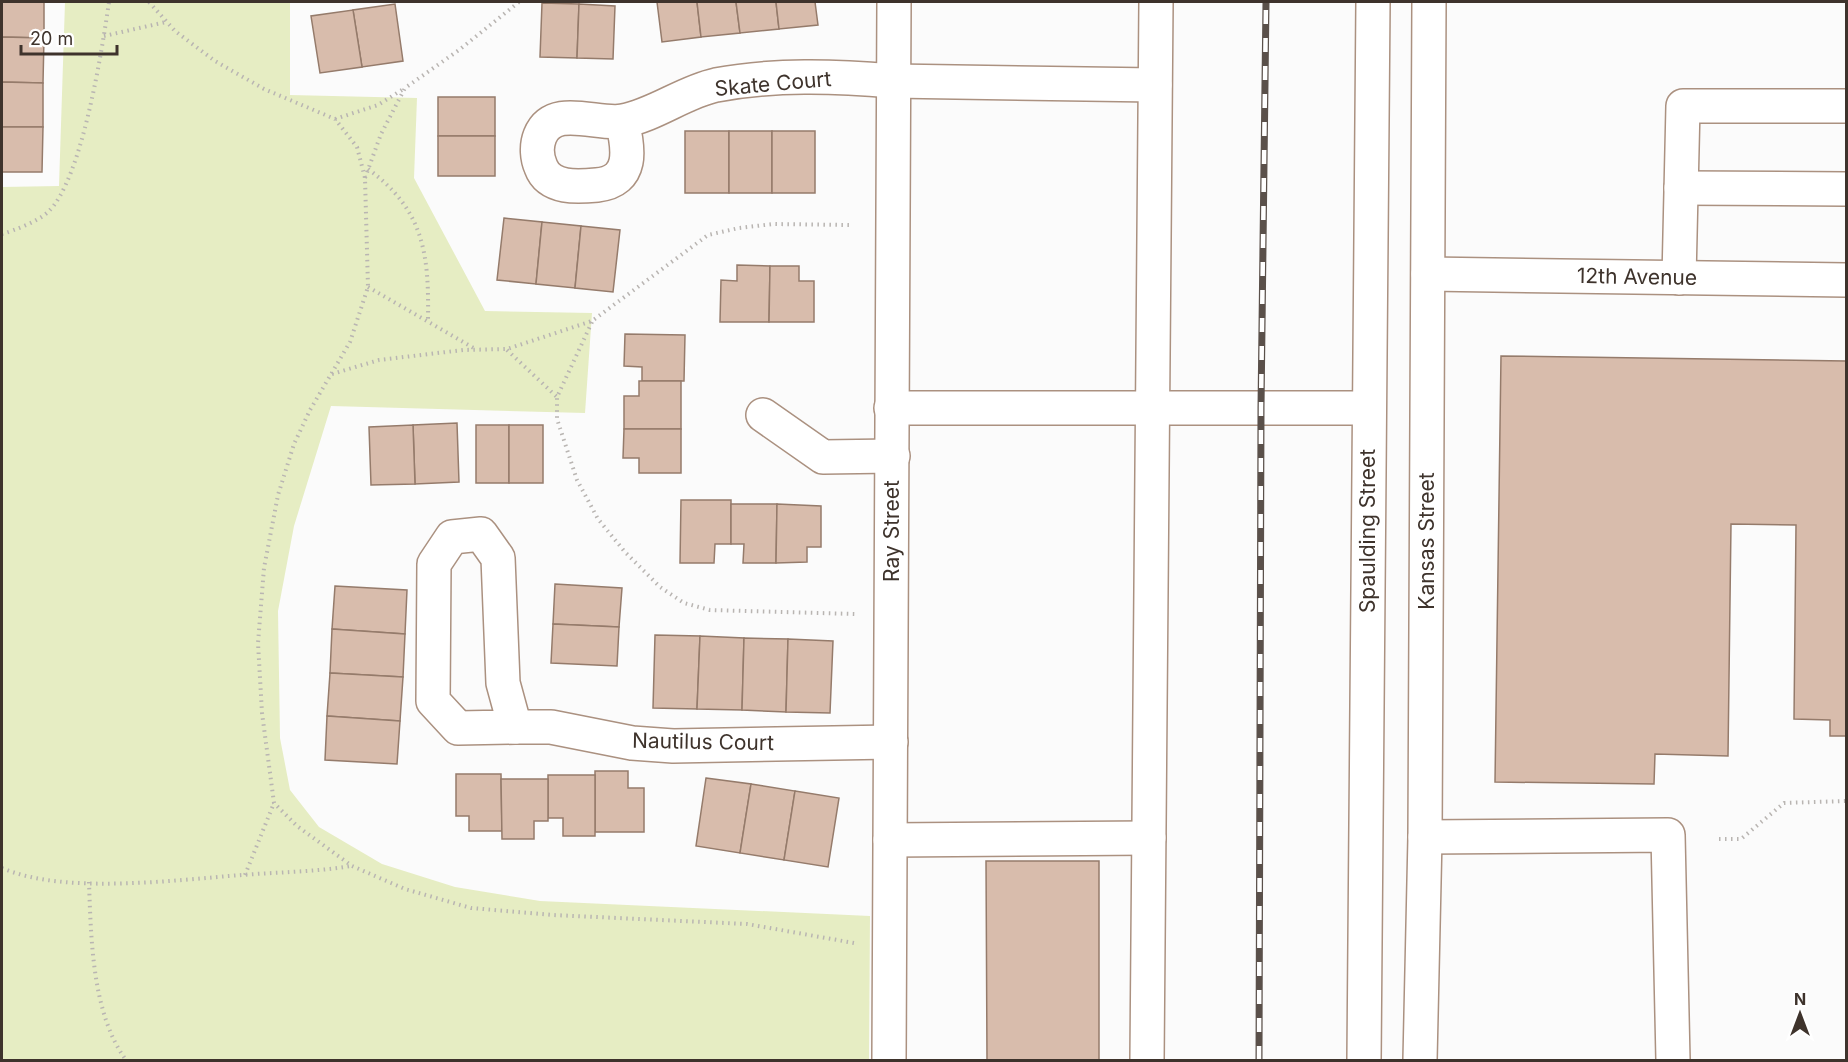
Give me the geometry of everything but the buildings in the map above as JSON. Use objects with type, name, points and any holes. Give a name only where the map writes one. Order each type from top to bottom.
[{"type":"street","name":"Ray Street","points":[[889,1060],[894,2]]},
{"type":"street","points":[[1147,1060],[1156,2]]},
{"type":"street","name":"Spaulding Street","points":[[1364,1060],[1373,2]]},
{"type":"street","name":"Kansas Street","points":[[1420,1060],[1425,837],[1428,11]]},
{"type":"street","name":"Skate Court","points":[[622,122],[715,86],[779,78],[855,77],[893,81],[1155,85]]},
{"type":"street","points":[[1679,278],[1683,106],[1846,106]]},
{"type":"street","points":[[1681,188],[1846,189]]},
{"type":"street","name":"12th Avenue","points":[[1428,274],[1846,280]]},
{"type":"street","points":[[891,408],[1369,408]]},
{"type":"street","points":[[763,415],[823,457],[893,456]]},
{"type":"street","name":"Nautilus Court","points":[[515,727],[503,683],[498,558],[481,534],[452,537],[434,564],[433,701],[458,728],[551,727],[632,743],[672,746],[891,742]]},
{"type":"street","points":[[1425,837],[1668,836],[1673,1060]]},
{"type":"street","points":[[890,840],[1149,838]]},
{"type":"path","points":[[2,234],[47,213],[70,177],[98,73],[109,2]]},
{"type":"path","points":[[149,2],[175,31],[225,66],[264,89],[335,119],[357,147],[365,178],[368,287],[350,342],[294,444],[278,495],[264,568],[259,655],[262,713],[274,803],[244,875]]},
{"type":"path","points":[[335,119],[378,105],[405,88],[459,50],[519,2]]},
{"type":"path","points":[[104,36],[166,22]]},
{"type":"path","points":[[365,178],[381,134],[405,88]]},
{"type":"path","points":[[368,169],[387,183],[414,218],[425,256],[428,319]]},
{"type":"path","points":[[332,374],[379,360],[507,349],[592,321],[708,235],[773,224],[851,225]]},
{"type":"path","points":[[368,287],[428,319],[477,350]]},
{"type":"path","points":[[592,321],[557,397],[557,419],[577,480],[598,519],[660,586],[684,603],[710,610],[855,614]]},
{"type":"path","points":[[507,349],[557,397]]},
{"type":"path","points":[[1719,839],[1741,839],[1784,803],[1846,801]]},
{"type":"path","points":[[274,803],[297,826],[352,866],[405,889],[471,908],[553,915],[747,924],[854,943]]},
{"type":"path","points":[[2,868],[23,875],[89,882],[170,882],[319,871],[352,866]]},
{"type":"path","points":[[89,882],[92,945],[106,1023],[126,1060]]},
{"type":"green space","points":[[65,2],[290,2],[290,95],[417,98],[414,178],[485,311],[592,313],[585,413],[331,406],[294,526],[278,611],[280,738],[290,790],[319,827],[382,864],[455,887],[540,901],[870,916],[869,1060],[2,1060],[2,187],[59,186]]},
{"type":"railway","points":[[1259,1060],[1261,408],[1266,2]]}]
